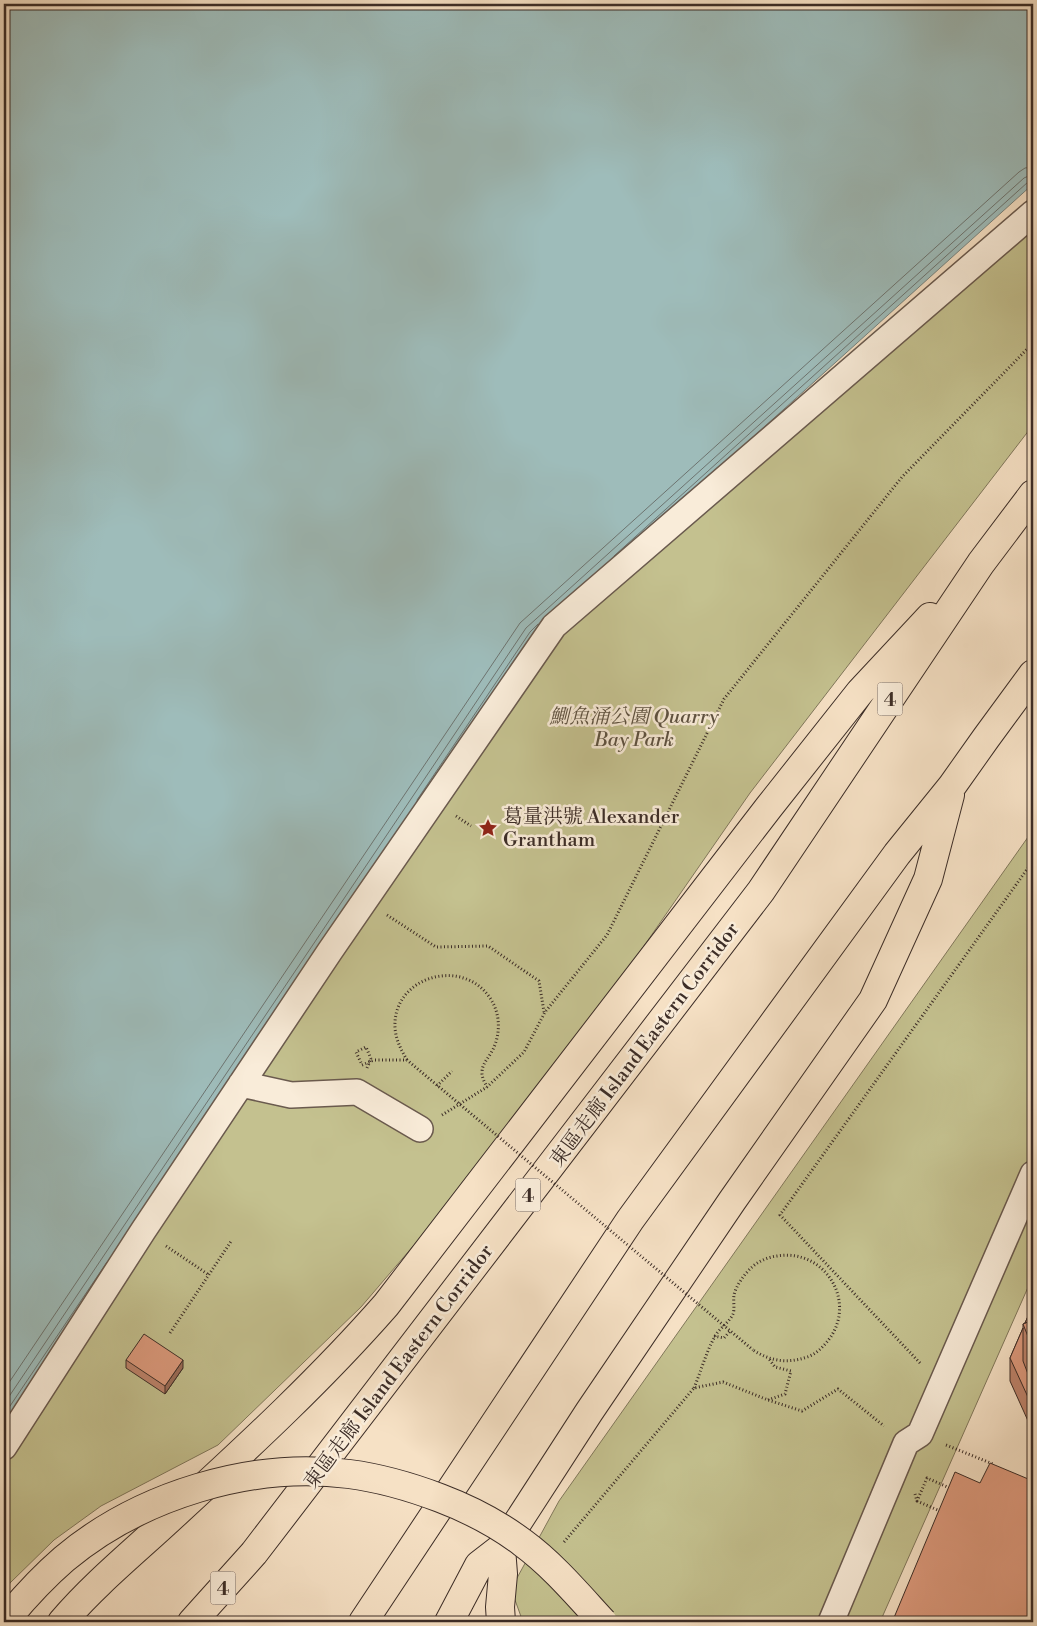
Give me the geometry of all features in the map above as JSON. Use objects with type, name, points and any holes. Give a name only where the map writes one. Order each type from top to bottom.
[{"type":"highway","name":"東區走廊 Island Eastern Corridor","points":[[192,1622],[254,1553],[761,892],[981,563],[1033,494]]},
{"type":"highway","points":[[62,1622],[88,1594],[226,1467],[320,1377],[386,1305],[762,815],[849,706],[894,655],[981,563]]},
{"type":"highway","points":[[363,1622],[630,1220],[897,854],[952,786],[1033,674]]},
{"type":"highway","points":[[449,1622],[479,1565],[501,1548],[588,1412],[732,1201],[873,1000],[928,879],[952,786]]},
{"type":"highway","points":[[4,1622],[42,1579],[64,1559],[108,1528],[143,1508],[175,1495],[226,1480],[258,1474],[299,1472],[349,1473],[391,1482],[460,1506],[503,1529],[523,1543],[550,1565],[603,1622]]},
{"type":"highway","points":[[501,1548],[504,1574],[500,1607],[501,1622]]},
{"type":"highway","points":[[210,1622],[254,1553]]},
{"type":"street","points":[[4,1447],[143,1231],[330,951],[554,626],[1033,213]]},
{"type":"street","points":[[241,1084],[291,1095],[357,1092],[420,1128]]},
{"type":"street","points":[[831,1622],[913,1438],[941,1386],[1033,1174]]},
{"type":"path","points":[[420,1128],[488,1087],[524,1052],[544,1012],[607,935],[724,700],[902,477],[1033,343]]},
{"type":"path","points":[[941,1386],[780,1214],[1033,862]]},
{"type":"path","points":[[366,901],[436,947],[488,946],[540,981],[544,1012]]},
{"type":"path","points":[[488,1087],[482,1075],[484,1062],[492,1052],[499,1030],[495,1007],[486,992],[463,977],[452,975],[436,976],[409,991],[398,1009],[395,1027],[398,1044],[407,1060],[437,1086],[730,1332],[753,1350],[769,1359],[788,1362],[810,1356],[825,1345],[834,1332],[840,1314],[839,1301],[834,1283],[824,1270],[808,1259],[784,1254],[758,1262],[750,1269],[738,1284],[734,1295],[733,1314],[714,1336],[694,1388],[560,1547]]},
{"type":"path","points":[[371,1059],[366,1047],[356,1052],[362,1065],[374,1060],[407,1060]]},
{"type":"path","points":[[437,1086],[452,1071]]},
{"type":"path","points":[[143,1231],[209,1275]]},
{"type":"path","points":[[170,1332],[232,1240]]},
{"type":"path","points":[[714,1336],[724,1338],[730,1332]]},
{"type":"path","points":[[768,1400],[785,1394],[791,1371],[775,1367],[769,1359]]},
{"type":"path","points":[[694,1388],[723,1382],[802,1411],[838,1389],[913,1438],[998,1466]]},
{"type":"path","points":[[917,1501],[927,1478],[954,1489]]},
{"type":"path","points":[[915,1492],[917,1501]]},
{"type":"path","points":[[917,1501],[943,1513]]},
{"type":"green space","name":"鰂魚涌公園 Quarry Bay Park","points":[[1033,197],[1033,425],[750,793],[533,1106],[361,1307],[218,1445],[101,1506],[54,1540],[10,1583],[4,1593],[4,1427],[536,637]]},
{"type":"green space","points":[[1033,830],[1033,1276],[880,1622],[523,1622],[511,1589],[559,1501]]},
{"type":"water","points":[[4,4],[1033,4],[1033,184],[535,634],[4,1424]]},
{"type":"building","points":[[1033,1305],[1033,1320],[1025,1323]]},
{"type":"building","points":[[1033,1320],[1033,1349],[1023,1324]]},
{"type":"building","points":[[1023,1328],[1023,1361],[1033,1387],[1033,1408],[1010,1358]]},
{"type":"building","points":[[144,1334],[183,1360],[165,1386],[126,1360]]},
{"type":"building","points":[[990,1463],[1033,1481],[1033,1622],[886,1622],[893,1620],[955,1472],[980,1483]]},
{"type":"place","name":"葛量洪號 Alexander Grantham","points":[[488,828]]}]
